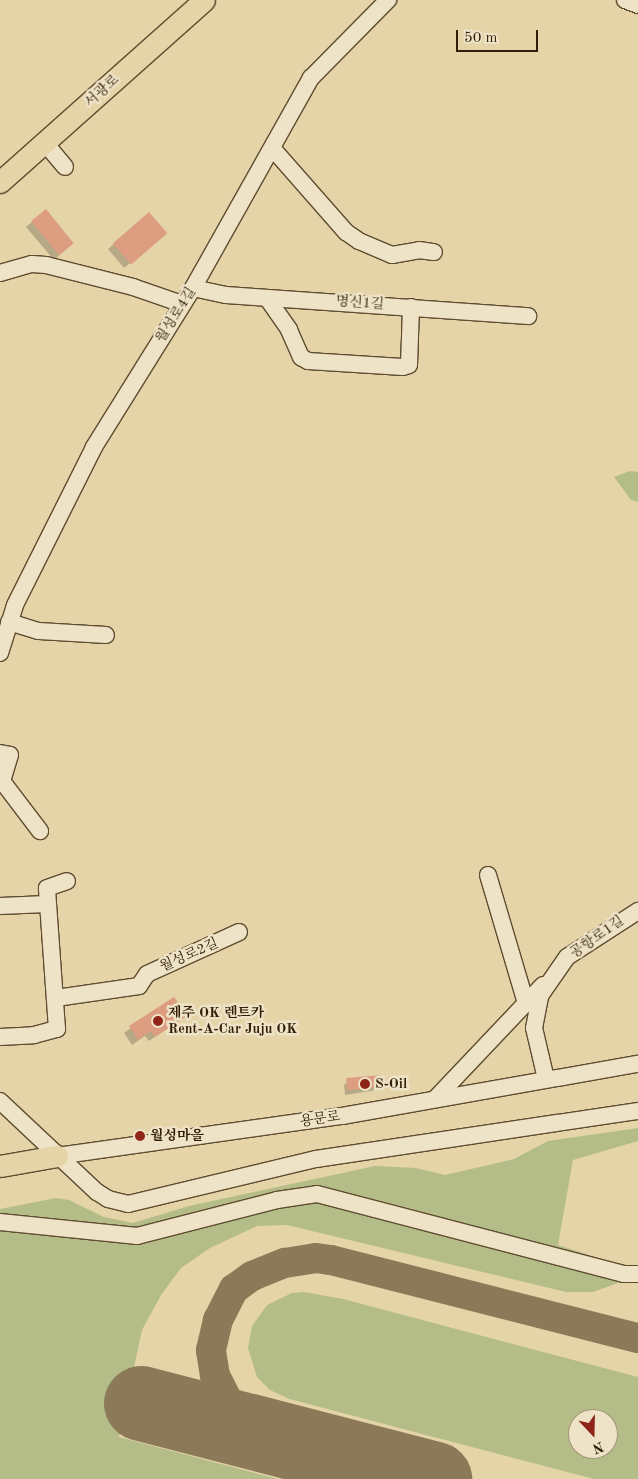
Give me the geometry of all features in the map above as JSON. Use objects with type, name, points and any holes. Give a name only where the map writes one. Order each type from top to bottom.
[{"type":"main road","name":"서광로","points":[[0,182],[204,0]]},
{"type":"main road","name":"용문로","points":[[0,1166],[57,1156]]},
{"type":"street","name":"월성로4길","points":[[0,653],[9,622],[29,574],[94,447],[193,288],[311,78],[388,0]]},
{"type":"street","points":[[625,0],[638,5]]},
{"type":"street","points":[[45,143],[65,167]]},
{"type":"street","points":[[273,148],[346,232],[359,241],[392,255],[418,250],[434,252]]},
{"type":"street","points":[[0,274],[32,264],[46,265],[133,287],[182,304]]},
{"type":"street","name":"명신1길","points":[[193,288],[226,295],[411,306],[528,316]]},
{"type":"street","points":[[267,298],[289,330],[301,357],[308,361],[403,367],[408,365],[411,306]]},
{"type":"street","points":[[9,622],[38,632],[106,635]]},
{"type":"street","points":[[0,753],[10,755],[2,781],[40,831]]},
{"type":"street","points":[[488,875],[526,1003]]},
{"type":"street","points":[[0,1037],[34,1035],[57,1029],[47,888],[67,881]]},
{"type":"street","points":[[0,906],[47,904]]},
{"type":"street","name":"공항로1길","points":[[546,1079],[534,1028],[540,996],[567,957],[638,911]]},
{"type":"street","name":"월성로2길","points":[[56,998],[139,986],[147,974],[239,932]]},
{"type":"street","points":[[435,1099],[560,967]]},
{"type":"street","name":"용문로","points":[[57,1156],[342,1116],[638,1064]]},
{"type":"street","points":[[0,1101],[97,1192],[108,1199],[128,1204],[316,1159],[638,1111]]},
{"type":"street","points":[[0,1222],[138,1236],[277,1200],[317,1194],[624,1274],[638,1274]]},
{"type":"green space","points":[[630,471],[638,472],[638,502],[631,500],[614,477]]},
{"type":"green space","points":[[638,1128],[638,1141],[573,1160],[558,1245],[620,1265],[618,1283],[593,1292],[566,1292],[287,1225],[257,1226],[210,1248],[181,1268],[161,1295],[142,1330],[119,1437],[278,1479],[0,1479],[0,1209],[56,1198],[69,1200],[104,1217],[133,1223],[189,1206],[375,1166],[416,1168],[445,1175],[514,1159],[548,1141]]},
{"type":"green space","points":[[304,1292],[343,1299],[638,1377],[638,1479],[594,1479],[289,1399],[270,1390],[257,1377],[248,1348],[252,1326],[267,1305],[292,1293]]},
{"type":"building","points":[[46,209],[74,243],[59,255],[31,221]]},
{"type":"building","points":[[149,212],[167,233],[131,265],[113,243]]},
{"type":"building","name":"제주 OK 렌트카 Rent-A-Car Juju OK","points":[[174,997],[187,1016],[155,1037],[151,1031],[138,1040],[129,1026]]},
{"type":"building","name":"S-Oil","points":[[381,1075],[382,1087],[347,1090],[346,1078]]},
{"type":"taxiway","points":[[263,1435],[242,1418],[228,1401],[215,1376],[211,1350],[218,1320],[234,1289],[252,1276],[285,1263],[316,1258],[331,1260],[638,1338]]},
{"type":"runway","points":[[141,1403],[434,1479]]},
{"type":"place","name":"제주 OK 렌트카 Rent-A-Car Juju OK","points":[[158,1021]]},
{"type":"place","name":"S-Oil","points":[[365,1084]]},
{"type":"place","name":"월성마을","points":[[140,1136]]}]
